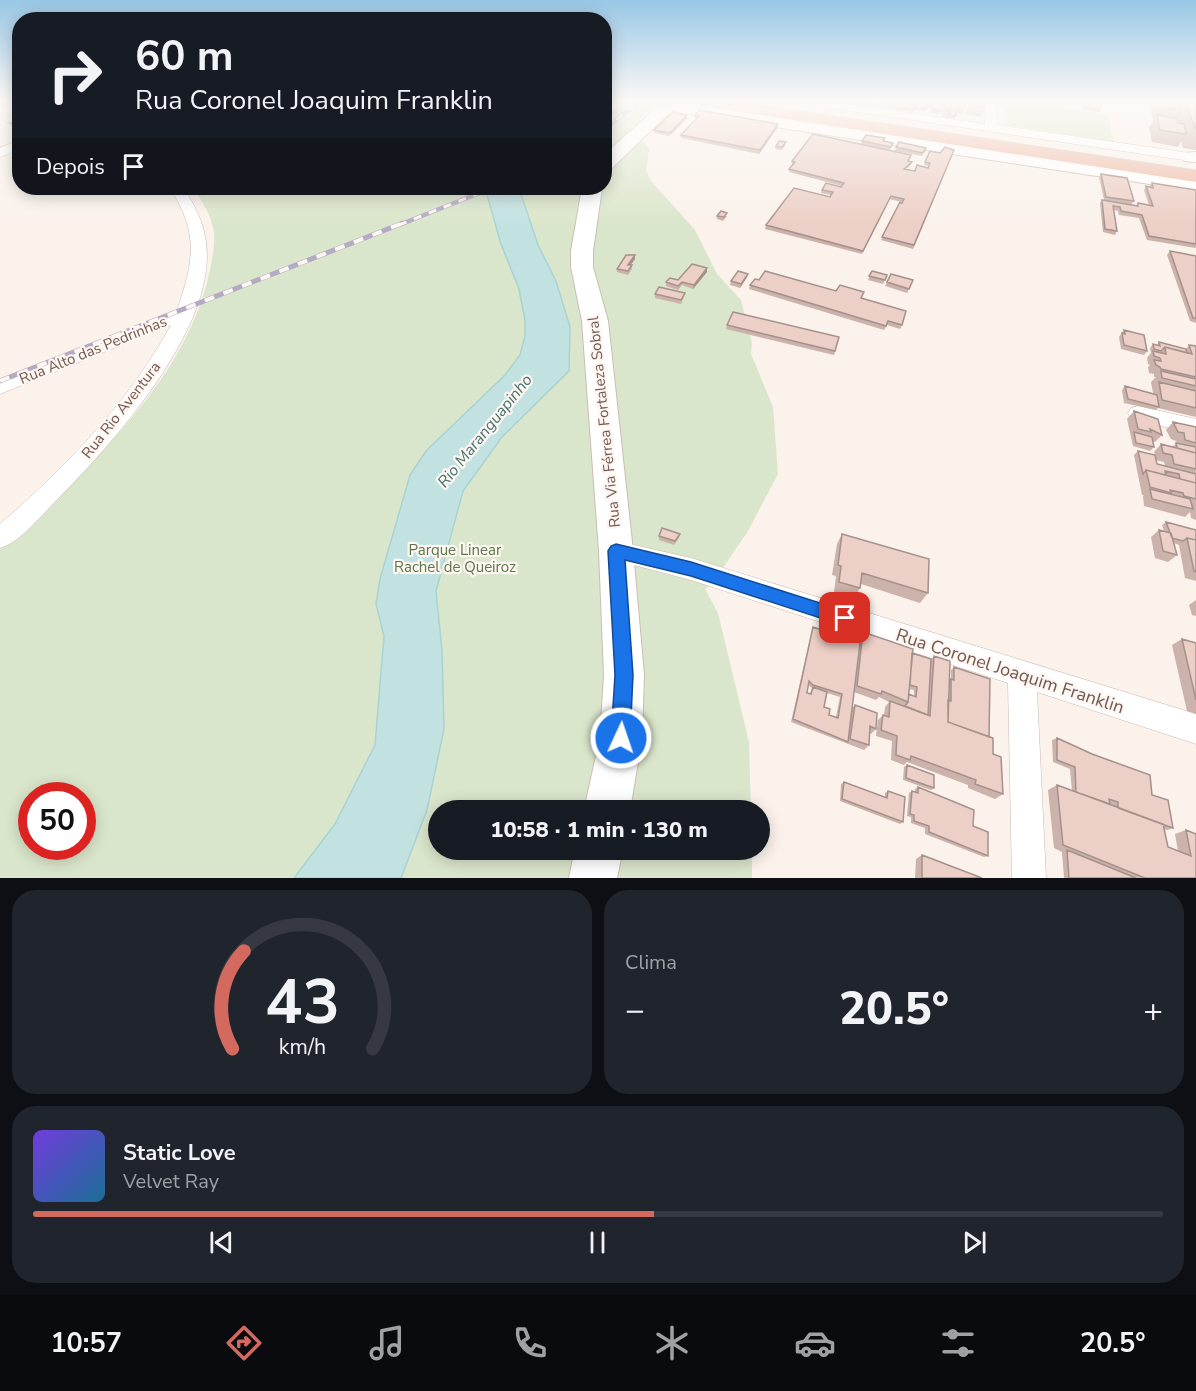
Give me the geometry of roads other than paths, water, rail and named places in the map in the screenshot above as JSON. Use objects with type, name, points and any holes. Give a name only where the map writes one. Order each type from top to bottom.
[{"type":"highway","points":[[1011,143],[1195,168]]},
{"type":"highway","points":[[1031,143],[1195,168]]},
{"type":"main road","points":[[612,158],[628,143]]},
{"type":"main road","points":[[962,143],[1195,168]]},
{"type":"main road","name":"Rua Via Férrea Fortaleza Sobral","points":[[591,195],[582,251],[582,267],[596,321],[616,551],[624,675],[621,738],[609,800]]},
{"type":"main road","points":[[593,878],[597,860]]},
{"type":"street","points":[[1070,143],[1195,168]]},
{"type":"street","name":"Rua Rio Aventura","points":[[0,538],[72,472],[116,421],[149,378],[169,346],[185,313],[197,273],[199,238],[191,211],[181,195]]},
{"type":"street","name":"Rua Alto das Pedrinhas","points":[[0,387],[185,313]]},
{"type":"street","points":[[1138,413],[1196,427]]},
{"type":"street","name":"Rua Coronel Joaquim Franklin","points":[[616,551],[691,569],[1196,729]]},
{"type":"street","points":[[1022,675],[1029,878]]},
{"type":"water","name":"Rio Maranguapinho","points":[[487,195],[521,195],[538,245],[556,281],[570,327],[569,371],[502,437],[463,491],[436,591],[442,650],[444,729],[427,810],[401,878],[294,878],[335,824],[375,745],[384,636],[376,604],[380,579],[410,475],[426,451],[505,375],[520,355],[525,336],[525,320],[519,289],[501,244]]},
{"type":"railway","points":[[399,225],[474,195]]},
{"type":"railway","points":[[0,381],[403,223]]},
{"type":"park label","name":"Parque Linear Rachel de Queiroz","points":[[455,558]]}]
